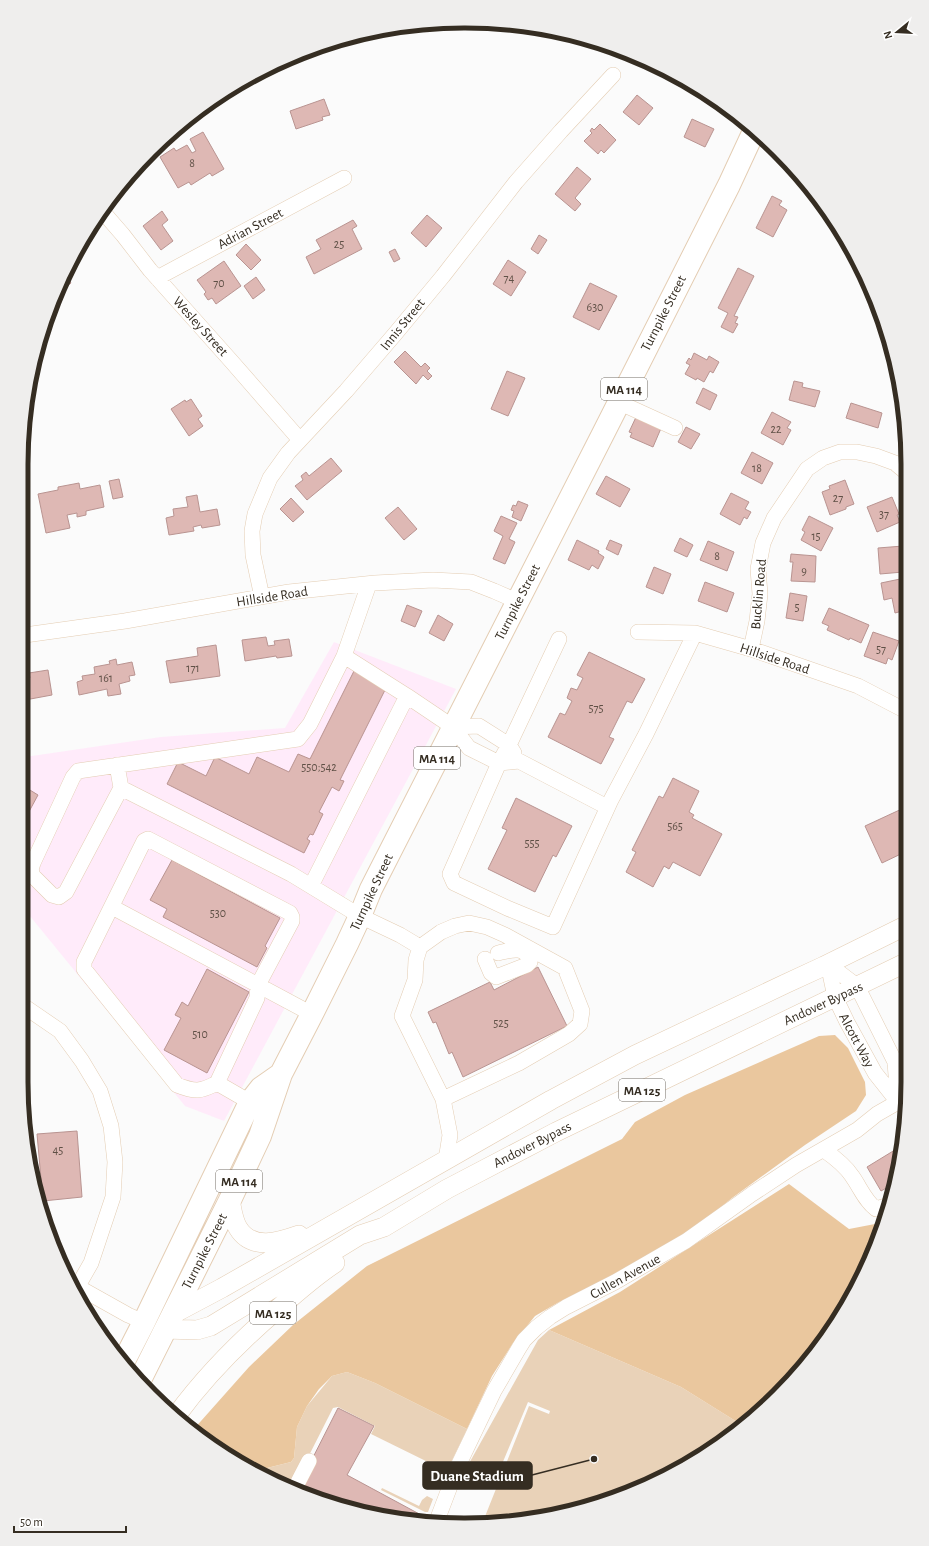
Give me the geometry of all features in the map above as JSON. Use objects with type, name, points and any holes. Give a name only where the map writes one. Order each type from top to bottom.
[{"type":"highway","name":"Turnpike Street","points":[[142,1376],[230,1200],[260,1136],[280,1074],[312,1014],[360,916],[371,889],[752,136]]},
{"type":"highway","name":"Turnpike Street","points":[[126,1357],[250,1102],[261,1088],[280,1074]]},
{"type":"highway","name":"MA 125","points":[[144,1322],[169,1322]]},
{"type":"main road","name":"Andover Bypass","points":[[169,1322],[222,1288],[551,1100],[635,1055],[901,928]]},
{"type":"main road","name":"Andover Bypass","points":[[169,1322],[197,1330],[210,1326],[360,1235],[384,1226],[504,1158],[719,1052],[901,965]]},
{"type":"main road","points":[[230,1200],[238,1228],[248,1238],[260,1243],[277,1242],[336,1222]]},
{"type":"main road","name":"MA 125","points":[[179,1412],[237,1344],[309,1282],[364,1244],[384,1226]]},
{"type":"street","name":"Innis Street","points":[[262,597],[253,555],[252,531],[255,514],[270,478],[288,453],[346,391],[395,334],[443,276],[516,182],[613,75]]},
{"type":"street","name":"Adrian Street","points":[[157,278],[344,178]]},
{"type":"street","name":"Wesley Street","points":[[106,216],[157,278],[300,440]]},
{"type":"street","points":[[618,402],[674,428]]},
{"type":"street","name":"Bucklin Road","points":[[751,649],[757,621],[760,594],[758,569],[763,543],[774,518],[807,469],[822,458],[840,452],[857,452],[876,456],[895,463],[901,468]]},
{"type":"street","name":"Hillside Road","points":[[28,635],[125,621],[289,592],[369,584],[433,580],[471,582],[517,602]]},
{"type":"street","points":[[117,765],[121,788],[66,892],[59,897],[52,895],[33,876],[31,870],[32,862],[73,777],[78,771],[117,765],[298,739],[310,724],[344,656],[369,584]]},
{"type":"street","name":"Hillside Road","points":[[638,632],[695,633],[751,649],[858,686],[901,705]]},
{"type":"street","points":[[559,639],[499,763],[450,874],[454,883],[507,908],[553,927],[607,807],[646,734],[695,633]]},
{"type":"street","points":[[344,656],[453,727],[469,748],[499,763],[519,762],[607,807]]},
{"type":"street","points":[[311,886],[407,696]]},
{"type":"street","points":[[453,727],[479,726],[509,745],[519,762]]},
{"type":"street","points":[[121,788],[290,874],[360,916],[400,934],[420,947]]},
{"type":"street","points":[[148,839],[290,913],[292,921],[258,985],[257,998],[217,1083],[203,1090],[189,1090],[177,1085],[84,969],[84,962],[144,841],[148,839]]},
{"type":"street","points":[[112,907],[312,1014]]},
{"type":"street","points":[[443,1099],[519,1063],[569,1034],[580,1024],[582,1012],[565,968],[505,935],[487,927],[469,923],[455,926],[441,932],[420,947],[416,960],[415,980],[402,1016],[443,1099],[450,1135],[446,1160]]},
{"type":"street","name":"Alcott Way","points":[[828,964],[857,986],[895,1062],[900,1098]]},
{"type":"street","name":"Alcott Way","points":[[828,964],[835,997],[875,1074],[900,1101]]},
{"type":"street","points":[[28,1009],[60,1031],[82,1061],[100,1091],[111,1126],[115,1162],[113,1197],[91,1263],[78,1285]]},
{"type":"street","points":[[217,1083],[250,1102]]},
{"type":"street","name":"Cullen Avenue","points":[[438,1517],[457,1468],[494,1391],[524,1340],[536,1328],[566,1307],[616,1282],[686,1241],[796,1165],[857,1130],[877,1114],[900,1102]]},
{"type":"street","points":[[824,1150],[838,1160],[852,1175],[870,1205],[876,1209],[882,1207]]},
{"type":"street","points":[[82,1292],[144,1322]]},
{"type":"street","points":[[297,1485],[308,1461]]},
{"type":"shaded area","points":[[334,642],[456,689],[224,1121],[185,1106],[28,914],[28,757],[161,737],[285,728]]},
{"type":"shaded area","points":[[835,1035],[848,1048],[865,1082],[866,1095],[856,1111],[805,1145],[732,1198],[693,1230],[603,1283],[559,1302],[535,1316],[513,1343],[492,1376],[467,1429],[375,1383],[347,1372],[332,1376],[319,1389],[307,1406],[297,1427],[294,1458],[291,1462],[263,1469],[246,1460],[197,1426],[249,1367],[293,1325],[367,1266],[622,1139],[635,1122],[685,1095],[819,1036]]},
{"type":"shaded area","points":[[789,1184],[849,1229],[875,1224],[877,1226],[868,1249],[843,1300],[811,1347],[773,1390],[737,1422],[681,1387],[549,1330],[620,1292]]},
{"type":"shaded area","points":[[549,1330],[681,1387],[737,1422],[683,1460],[632,1485],[605,1495],[550,1510],[485,1517],[529,1406],[549,1414],[550,1411],[528,1402],[497,1476],[483,1471],[478,1480],[467,1467],[538,1340]]},
{"type":"shaded area","points":[[347,1372],[375,1383],[467,1429],[442,1481],[433,1481],[438,1467],[371,1434],[375,1426],[338,1407],[333,1408],[295,1484],[263,1469],[291,1462],[294,1458],[297,1427],[307,1406],[332,1376]]},
{"type":"shaded area","points":[[382,1488],[419,1506],[422,1500],[427,1496],[433,1499],[428,1512],[425,1512],[381,1490]]},
{"type":"building","points":[[637,95],[653,108],[639,125],[623,112]]},
{"type":"building","points":[[324,99],[330,115],[322,117],[323,120],[296,129],[290,111]]},
{"type":"building","points":[[692,119],[714,129],[705,147],[684,137]]},
{"type":"building","points":[[600,124],[616,140],[604,153],[601,150],[598,154],[584,141],[592,133],[590,131],[592,128],[594,130]]},
{"type":"building","points":[[203,132],[224,169],[212,176],[210,173],[191,185],[189,182],[178,188],[160,157],[174,148],[176,151],[187,145],[192,153],[196,151],[190,139]]},
{"type":"building","points":[[577,167],[591,179],[575,198],[581,204],[575,211],[555,194]]},
{"type":"building","points":[[772,196],[782,201],[779,205],[787,210],[773,237],[756,228]]},
{"type":"building","points":[[162,211],[168,220],[162,225],[173,241],[161,250],[143,226]]},
{"type":"building","points":[[427,215],[442,228],[426,247],[411,233]]},
{"type":"building","points":[[353,220],[357,226],[352,229],[362,249],[314,274],[306,257],[321,249],[316,240]]},
{"type":"building","points":[[539,235],[547,240],[538,254],[531,249]]},
{"type":"building","points":[[246,244],[261,260],[251,270],[236,255]]},
{"type":"building","points":[[395,249],[400,259],[394,262],[389,252]]},
{"type":"building","points":[[508,260],[526,272],[511,296],[493,284]]},
{"type":"building","points":[[224,261],[241,286],[216,304],[212,298],[208,300],[204,294],[206,292],[197,280]]},
{"type":"building","points":[[738,268],[754,276],[734,316],[738,317],[735,323],[738,324],[733,333],[721,327],[728,313],[718,308]]},
{"type":"building","points":[[256,277],[265,290],[253,299],[244,286]]},
{"type":"building","points":[[69,280],[71,283],[65,287]]},
{"type":"building","points":[[590,283],[617,296],[599,330],[573,317]]},
{"type":"building","points":[[405,351],[421,367],[425,363],[430,368],[427,371],[432,376],[428,380],[423,375],[416,384],[394,362]]},
{"type":"building","points":[[694,353],[707,360],[709,356],[719,362],[713,373],[710,371],[704,382],[697,378],[696,380],[685,374],[690,365],[686,363],[689,358],[691,360]]},
{"type":"building","points":[[507,371],[525,378],[508,416],[491,409]]},
{"type":"building","points":[[794,381],[803,383],[802,387],[820,391],[815,407],[789,400]]},
{"type":"building","points":[[703,388],[717,395],[710,410],[696,403]]},
{"type":"building","points":[[191,399],[202,416],[198,419],[203,426],[189,436],[171,409],[185,400],[186,402]]},
{"type":"building","points":[[851,403],[882,413],[878,428],[846,418]]},
{"type":"building","points":[[772,412],[791,422],[787,428],[791,430],[783,445],[761,433]]},
{"type":"building","points":[[637,415],[662,426],[653,447],[630,437],[632,433],[629,432]]},
{"type":"building","points":[[686,427],[700,434],[691,449],[678,442]]},
{"type":"building","points":[[752,452],[773,463],[762,484],[741,473]]},
{"type":"building","points":[[331,458],[342,471],[307,500],[295,486],[303,480],[301,476],[306,472],[309,476]]},
{"type":"building","points":[[606,476],[630,489],[620,507],[596,494]]},
{"type":"building","points":[[119,479],[123,497],[113,499],[109,481]]},
{"type":"building","points":[[845,480],[854,504],[846,507],[846,509],[830,515],[822,492],[830,489],[829,486]]},
{"type":"building","points":[[79,483],[80,489],[100,485],[104,507],[86,511],[86,515],[77,517],[77,513],[67,515],[70,528],[46,533],[38,494],[58,490],[58,487]]},
{"type":"building","points":[[731,493],[749,502],[745,509],[751,512],[747,519],[744,517],[740,525],[720,514]]},
{"type":"building","points":[[197,495],[200,512],[217,509],[220,525],[202,528],[201,525],[193,527],[194,531],[169,535],[166,518],[174,516],[173,509],[188,507],[186,497]]},
{"type":"building","points":[[892,497],[899,514],[897,515],[900,522],[877,532],[867,507]]},
{"type":"building","points":[[291,498],[304,512],[293,522],[280,509]]},
{"type":"building","points":[[518,501],[528,505],[521,521],[512,517],[514,511],[511,510],[513,505],[516,506]]},
{"type":"building","points":[[398,507],[417,529],[404,540],[385,518]]},
{"type":"building","points":[[501,516],[517,523],[509,539],[515,542],[505,564],[493,559],[503,536],[494,531]]},
{"type":"building","points":[[809,516],[833,528],[821,551],[801,540],[805,532],[802,530]]},
{"type":"building","points":[[680,538],[693,545],[687,557],[674,551]]},
{"type":"building","points":[[577,540],[599,551],[598,553],[604,557],[598,569],[592,565],[589,570],[568,560]]},
{"type":"building","points":[[610,540],[622,545],[618,555],[606,549]]},
{"type":"building","points":[[708,541],[734,552],[727,571],[700,560]]},
{"type":"building","points":[[901,546],[901,572],[880,574],[878,548]]},
{"type":"building","points":[[791,554],[816,556],[815,582],[791,581],[793,562],[790,562]]},
{"type":"building","points":[[654,567],[671,574],[663,594],[646,587]]},
{"type":"building","points":[[901,579],[901,611],[895,613],[892,598],[884,600],[881,583]]},
{"type":"building","points":[[705,582],[734,593],[727,612],[698,601]]},
{"type":"building","points":[[790,593],[807,596],[803,621],[786,618]]},
{"type":"building","points":[[407,605],[422,611],[415,627],[401,621]]},
{"type":"building","points":[[829,608],[869,625],[861,643],[850,638],[849,640],[827,630],[829,626],[822,623]]},
{"type":"building","points":[[438,615],[453,624],[444,641],[429,633]]},
{"type":"building","points":[[873,632],[899,641],[892,660],[888,658],[886,664],[864,656]]},
{"type":"building","points":[[266,637],[268,646],[275,645],[274,641],[289,639],[292,656],[277,658],[276,656],[245,661],[242,640]]},
{"type":"building","points":[[216,645],[220,676],[170,683],[166,661],[198,656],[197,648]]},
{"type":"building","points":[[589,652],[645,679],[632,703],[627,701],[609,737],[614,739],[601,764],[548,737],[560,713],[565,715],[572,701],[567,698],[571,688],[577,690],[583,678],[577,675]]},
{"type":"building","points":[[116,659],[117,665],[132,662],[135,675],[129,676],[130,681],[119,684],[121,694],[108,696],[107,689],[79,695],[77,682],[83,680],[82,676],[95,674],[94,667],[110,664],[109,661]]},
{"type":"building","points":[[48,670],[52,695],[28,699],[29,673]]},
{"type":"building","points":[[354,671],[386,688],[340,780],[344,781],[339,791],[332,787],[319,812],[323,814],[313,835],[310,834],[307,839],[310,841],[304,853],[167,784],[178,762],[206,776],[215,757],[249,774],[257,757],[289,772],[298,754],[310,759]]},
{"type":"building","points":[[673,778],[699,791],[689,812],[694,815],[692,818],[722,834],[700,876],[673,862],[669,869],[664,866],[653,887],[626,872],[636,852],[632,850],[659,796],[663,798]]},
{"type":"building","points":[[28,789],[38,795],[28,813]]},
{"type":"building","points":[[516,798],[572,826],[556,857],[553,855],[535,892],[488,869],[507,830],[502,828]]},
{"type":"building","points":[[901,809],[901,854],[882,863],[865,826]]},
{"type":"building","points":[[172,860],[280,918],[265,946],[267,948],[257,967],[163,917],[167,909],[150,900]]},
{"type":"building","points":[[538,967],[567,1026],[463,1077],[452,1052],[449,1054],[436,1022],[433,1023],[428,1012],[490,982],[494,990]]},
{"type":"building","points":[[207,969],[249,992],[207,1073],[164,1050],[181,1018],[175,1015],[182,1002],[188,1006]]},
{"type":"building","points":[[77,1131],[82,1197],[45,1201],[42,1190],[37,1134]]},
{"type":"building","points":[[895,1150],[888,1187],[881,1191],[867,1167]]},
{"type":"building","points":[[338,1408],[374,1426],[347,1475],[422,1516],[379,1510],[324,1495],[299,1486]]},
{"type":"place","name":"Duane Stadium","points":[[594,1459]]}]
